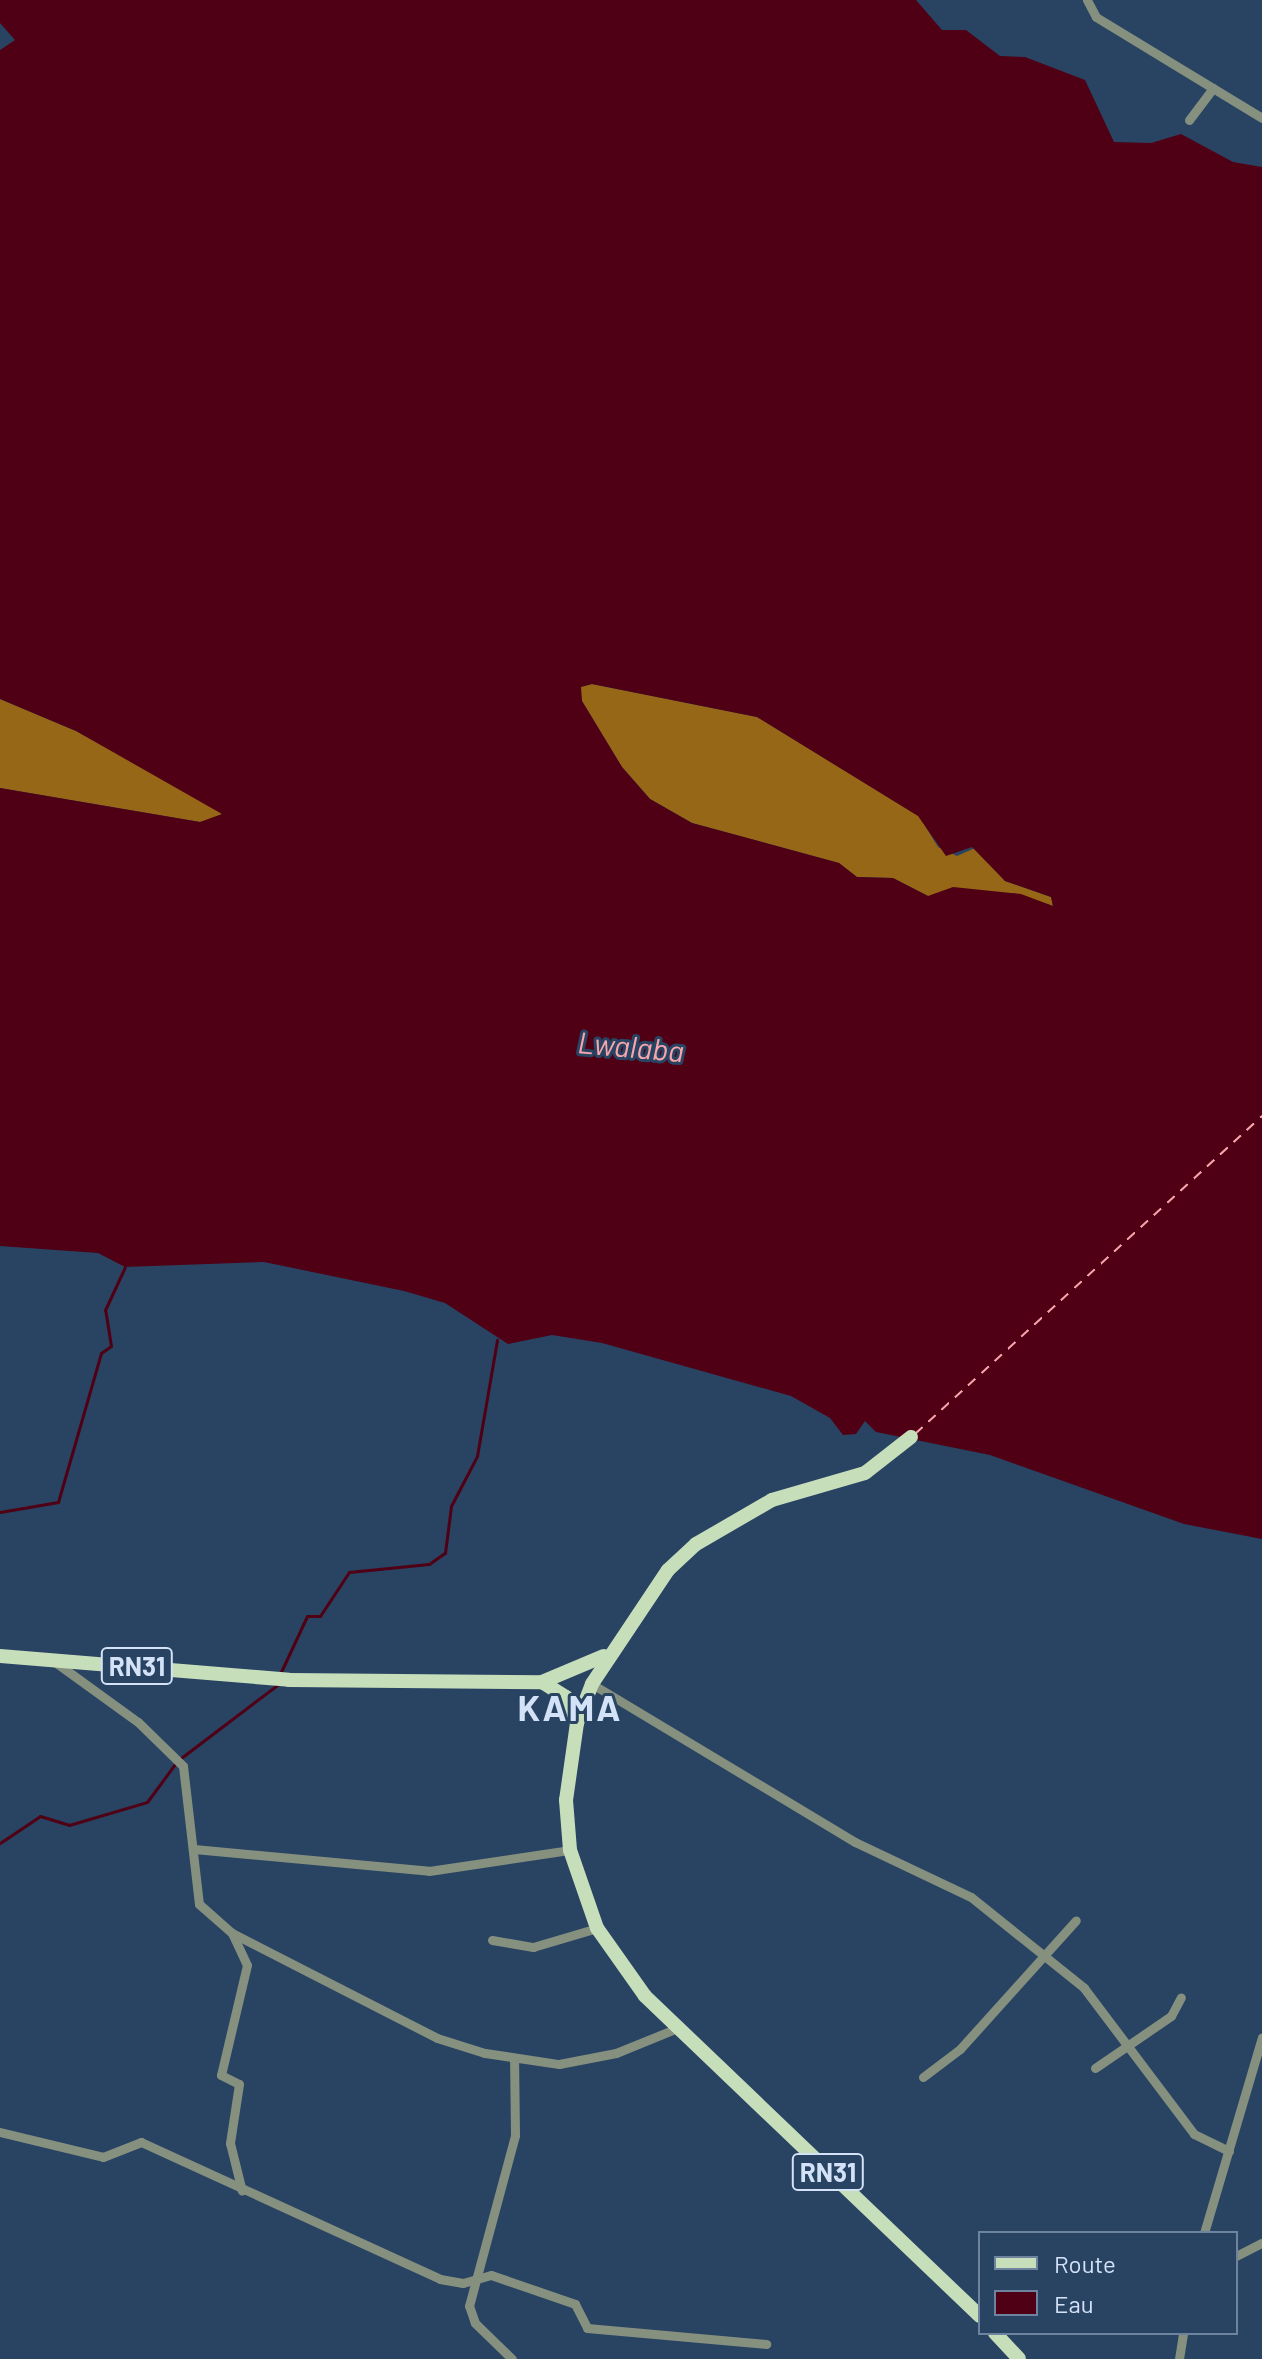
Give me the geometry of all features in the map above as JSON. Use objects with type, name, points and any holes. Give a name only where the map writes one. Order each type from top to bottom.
[{"type":"main road","points":[[577,1723],[592,1684],[609,1653],[696,1544],[805,1486],[865,1473],[911,1437]]},
{"type":"main road","points":[[542,1682],[585,1670],[609,1653]]},
{"type":"main road","name":"RN31","points":[[0,1656],[289,1680],[542,1682]]},
{"type":"main road","points":[[542,1682],[566,1697],[577,1723]]},
{"type":"main road","name":"RN31","points":[[577,1723],[566,1800],[570,1850],[597,1928],[675,2029],[978,2314]]},
{"type":"main road","points":[[997,2335],[1019,2359]]},
{"type":"street","points":[[1084,1],[1096,17],[1262,118]]},
{"type":"street","points":[[1189,120],[1213,88]]},
{"type":"street","points":[[51,1660],[138,1722],[183,1766],[199,1904],[232,1933],[437,2038],[514,2058],[559,2064],[616,2053],[675,2029]]},
{"type":"street","points":[[592,1684],[855,1842],[969,1895],[1086,1990],[1124,2047],[1194,2134],[1229,2151]]},
{"type":"street","points":[[194,1849],[429,1871],[570,1850]]},
{"type":"street","points":[[923,2077],[1048,1957],[1076,1920]]},
{"type":"street","points":[[492,1940],[533,1947],[597,1928]]},
{"type":"street","points":[[232,1933],[247,1965],[221,2075],[239,2083],[230,2143],[242,2191]]},
{"type":"street","points":[[1095,2068],[1171,2016],[1181,1997]]},
{"type":"street","points":[[1205,2231],[1262,2037]]},
{"type":"street","points":[[506,2358],[473,2321],[471,2279],[515,2135],[514,2058]]},
{"type":"street","points":[[0,2132],[103,2157],[141,2142],[242,2191],[440,2279],[471,2279],[491,2275],[575,2304],[587,2328],[766,2344]]},
{"type":"street","points":[[1238,2255],[1262,2243]]},
{"type":"street","points":[[1179,2359],[1183,2335]]},
{"type":"shaded area","points":[[592,684],[757,717],[919,816],[938,847],[957,856],[975,848],[1005,881],[1051,897],[1053,906],[1014,893],[928,896],[893,878],[857,877],[839,863],[692,823],[650,799],[622,767],[582,701],[580,687]]},
{"type":"shaded area","points":[[0,699],[76,731],[219,809],[222,817],[200,822],[0,788]]},
{"type":"water","name":"Lwalaba","points":[[0,0],[916,0],[942,30],[966,30],[1000,56],[1025,57],[1085,80],[1114,142],[1151,143],[1181,134],[1233,162],[1262,167],[1262,1539],[1184,1524],[990,1455],[876,1432],[865,1421],[856,1434],[843,1435],[830,1418],[791,1396],[602,1343],[552,1335],[508,1344],[445,1303],[404,1291],[264,1262],[125,1267],[98,1253],[0,1246],[0,788],[200,822],[222,814],[76,731],[0,699],[0,50],[15,40],[0,23]],"holes":[[[592,684],[757,717],[918,816],[946,856],[972,847],[1005,881],[1051,897],[1053,906],[1021,894],[953,887],[928,896],[893,878],[857,877],[839,863],[692,823],[650,799],[622,767],[582,701],[581,687]]]},
{"type":"waterway","points":[[0,1512],[58,1502],[101,1353],[111,1346],[105,1310],[125,1267]]},
{"type":"waterway","points":[[280,1674],[307,1616],[320,1616],[349,1572],[429,1564],[445,1553],[451,1506],[477,1456],[497,1340]]},
{"type":"waterway","points":[[181,1758],[277,1685]]},
{"type":"waterway","points":[[0,1843],[40,1816],[69,1825],[147,1802],[175,1764]]},
{"type":"ferry route","points":[[915,1434],[1262,1116]]},
{"type":"district","name":"KAMA","points":[[570,1707]]}]
